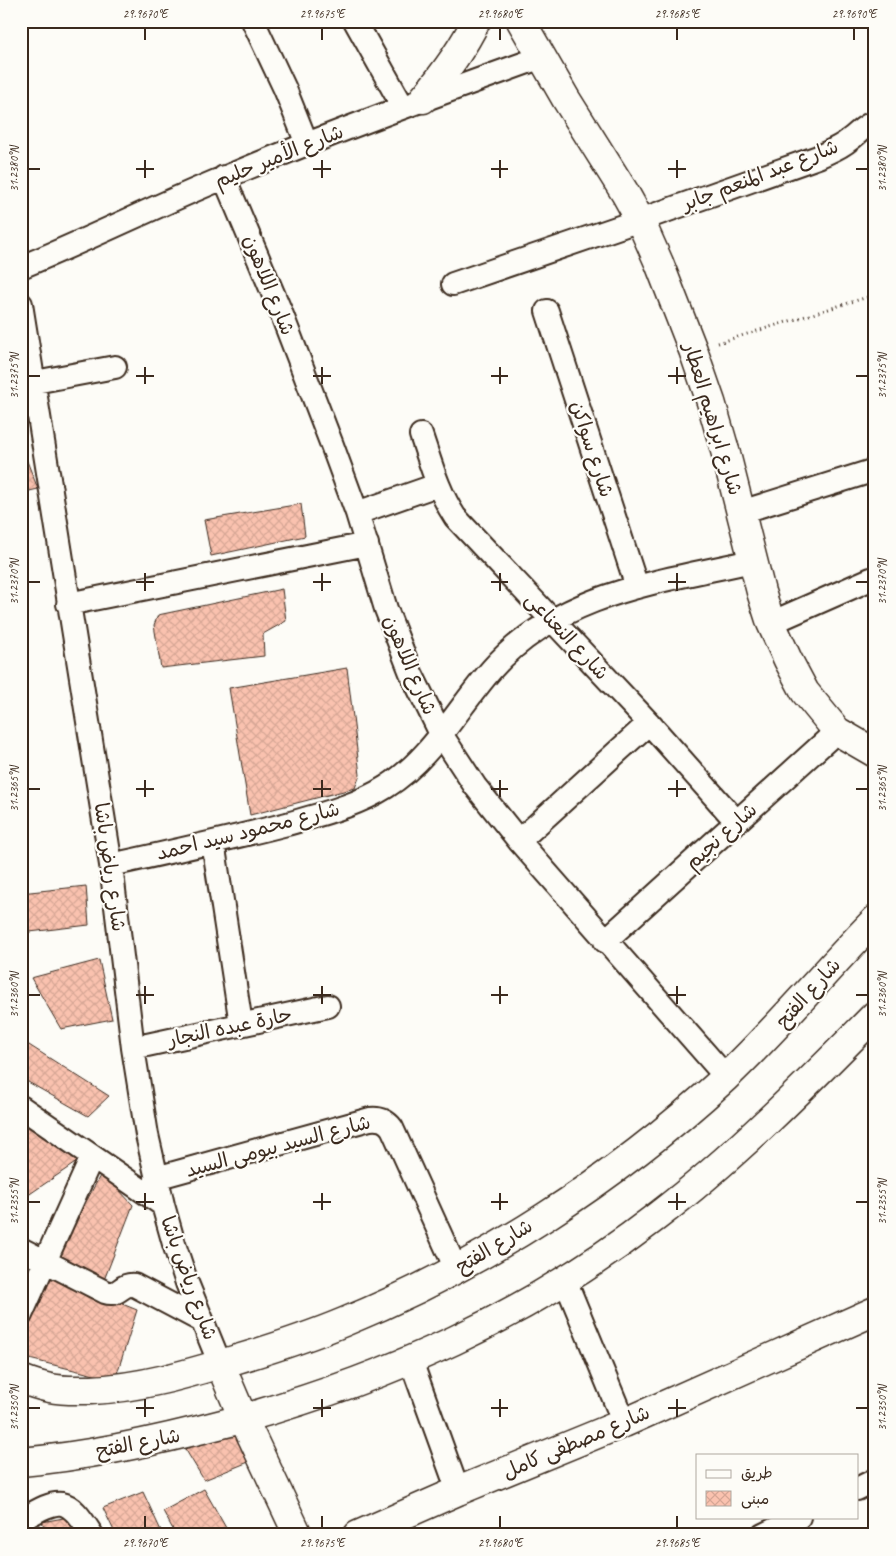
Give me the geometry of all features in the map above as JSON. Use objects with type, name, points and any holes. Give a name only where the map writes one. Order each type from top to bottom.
[{"type":"street","points":[[254,21],[285,89],[307,144]]},
{"type":"street","points":[[355,21],[413,103],[446,71],[466,41],[476,21]]},
{"type":"street","name":"شارع ابراهيم العطار","points":[[521,21],[640,220],[673,298],[693,350],[724,446],[752,562],[771,623],[788,660],[806,692],[837,731],[875,753]]},
{"type":"street","name":"شارع الأمير حليم","points":[[21,267],[224,177],[413,103],[542,57]]},
{"type":"street","name":"شارع عبد المنعم جابر","points":[[453,284],[818,157],[841,145],[869,124],[875,122]]},
{"type":"street","name":"شارع اللاهون","points":[[224,177],[280,310],[357,513],[386,609],[410,673],[441,734],[475,786],[519,841],[726,1077]]},
{"type":"street","name":"شارع رياض باشا","points":[[21,304],[111,865],[133,1048],[146,1135],[163,1205],[187,1283],[243,1418],[298,1535]]},
{"type":"street","name":"شارع سواكن","points":[[547,311],[637,587]]},
{"type":"street","points":[[35,382],[115,367]]},
{"type":"street","name":"شارع النعناعى","points":[[421,435],[437,485],[445,501],[467,531],[649,723],[737,822]]},
{"type":"street","points":[[740,512],[875,470]]},
{"type":"street","points":[[357,513],[437,485]]},
{"type":"street","points":[[68,604],[366,544]]},
{"type":"street","name":"شارع محمود سيد احمد","points":[[111,865],[278,826],[353,805],[387,787],[417,763],[493,668],[532,634],[553,620],[580,606],[608,595],[752,562]]},
{"type":"street","points":[[771,623],[871,579]]},
{"type":"street","points":[[519,841],[649,723]]},
{"type":"street","name":"شارع نجيم","points":[[605,941],[837,731]]},
{"type":"street","points":[[213,842],[241,1024]]},
{"type":"street","name":"شارع الفتح","points":[[21,1380],[51,1389],[68,1391],[119,1389],[170,1378],[283,1345],[344,1322],[403,1296],[456,1269],[557,1208],[619,1166],[677,1120],[771,1034],[875,920]]},
{"type":"street","name":"حارة عبده النجار","points":[[133,1048],[328,1006]]},
{"type":"street","name":"شارع الفتح","points":[[21,1462],[138,1444],[194,1432],[304,1401],[411,1361],[481,1328],[565,1280],[648,1223],[699,1183],[826,1064],[875,1015]]},
{"type":"street","points":[[21,1107],[163,1205]]},
{"type":"street","name":"شارع السيد بيومى السيد","points":[[156,1178],[370,1119],[380,1119],[392,1128],[456,1269]]},
{"type":"street","points":[[21,1316],[92,1157]]},
{"type":"street","points":[[21,1249],[108,1293],[116,1293],[125,1286],[134,1285],[202,1321]]},
{"type":"street","points":[[565,1280],[624,1423]]},
{"type":"street","name":"شارع مصطفى كامل","points":[[358,1535],[458,1491],[624,1423],[875,1310]]},
{"type":"street","points":[[411,1361],[458,1491]]},
{"type":"street","points":[[858,1488],[875,1480]]},
{"type":"street","points":[[21,1520],[43,1507],[60,1504],[76,1510],[92,1535]]},
{"type":"street","points":[[763,1535],[797,1518]]},
{"type":"path","points":[[693,350],[871,296]]},
{"type":"building","points":[[21,446],[38,489],[21,493]]},
{"type":"building","points":[[301,504],[305,536],[211,556],[204,520]]},
{"type":"building","points":[[282,589],[286,621],[263,634],[264,656],[161,668],[154,625],[158,615]]},
{"type":"building","points":[[347,668],[360,775],[355,788],[250,815],[229,688]]},
{"type":"building","points":[[86,886],[89,925],[21,933],[21,893]]},
{"type":"building","points":[[99,960],[112,1019],[61,1029],[31,978]]},
{"type":"building","points":[[21,1040],[109,1096],[88,1116],[21,1078]]},
{"type":"building","points":[[21,1121],[81,1159],[21,1200]]},
{"type":"building","points":[[102,1172],[133,1205],[104,1280],[55,1260]]},
{"type":"building","points":[[21,1255],[34,1261],[21,1294]]},
{"type":"building","points":[[49,1274],[137,1310],[115,1380],[21,1357],[21,1331]]},
{"type":"building","points":[[235,1423],[251,1461],[204,1480],[181,1442]]},
{"type":"building","points":[[204,1489],[230,1535],[176,1535],[163,1511]]},
{"type":"building","points":[[143,1492],[163,1535],[116,1535],[103,1508]]},
{"type":"building","points":[[74,1516],[84,1535],[48,1535],[42,1522]]}]
